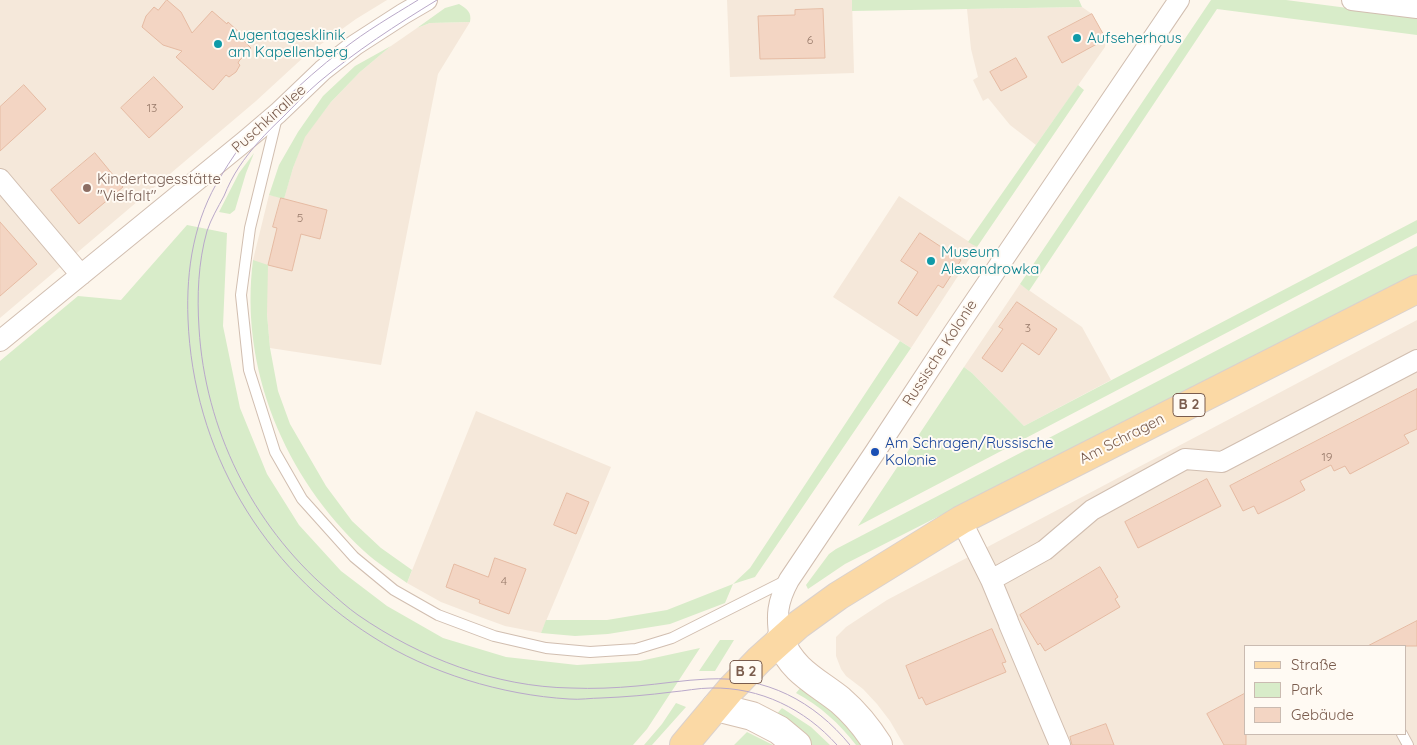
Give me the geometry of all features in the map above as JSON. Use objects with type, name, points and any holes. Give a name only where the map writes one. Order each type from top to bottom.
[{"type":"main road","name":"Am Schragen","points":[[780,640],[813,613],[838,596],[961,520],[1417,289]]},
{"type":"main road","name":"B 2","points":[[684,745],[749,670],[780,640]]},
{"type":"street","name":"Puschkinallee","points":[[0,341],[278,113],[323,70],[355,45],[427,0]]},
{"type":"street","name":"Russische Kolonie","points":[[780,640],[777,622],[778,606],[789,580],[1179,0]]},
{"type":"street","points":[[1352,0],[1417,8]]},
{"type":"street","points":[[0,180],[80,275]]},
{"type":"street","points":[[990,580],[1045,550],[1092,510],[1185,459],[1222,462],[1417,360]]},
{"type":"street","points":[[961,520],[1009,623],[1060,745]]},
{"type":"street","points":[[780,640],[786,655],[797,668],[848,707],[878,745]]},
{"type":"street","points":[[716,707],[752,716],[779,730],[797,745]]},
{"type":"lane","points":[[278,113],[250,228],[240,295],[249,370],[274,449],[280,460],[302,499],[354,557],[394,590],[438,615],[494,636],[546,648],[590,652],[636,649],[672,638],[789,580]]},
{"type":"shaded area","points":[[0,0],[387,0],[356,19],[306,55],[256,101],[0,318]]},
{"type":"shaded area","points":[[727,0],[852,0],[854,73],[730,77]]},
{"type":"shaded area","points":[[1082,7],[1092,14],[1106,39],[1105,47],[1036,145],[1010,125],[988,98],[983,101],[973,80],[978,77],[971,49],[967,9]]},
{"type":"shaded area","points":[[470,22],[438,74],[381,365],[270,348],[267,314],[253,260],[269,195],[284,198],[304,137],[331,102],[360,72],[391,46],[417,28],[430,23]]},
{"type":"shaded area","points":[[899,196],[977,247],[911,348],[833,297]]},
{"type":"shaded area","points":[[1020,284],[1082,327],[1111,380],[1024,426],[964,367]]},
{"type":"shaded area","points":[[1417,320],[1417,745],[904,745],[890,721],[877,704],[863,689],[846,676],[841,669],[836,656],[836,637],[846,627],[887,600]]},
{"type":"shaded area","points":[[476,411],[611,467],[541,633],[505,626],[475,615],[441,602],[407,583]]},
{"type":"green space","points":[[852,0],[1079,0],[1082,7],[852,11]]},
{"type":"green space","points":[[1211,0],[1286,0],[1417,17],[1417,35],[1217,9],[1029,291],[1020,284]]},
{"type":"green space","points":[[459,4],[468,11],[470,22],[430,23],[417,28],[445,8]]},
{"type":"green space","points":[[391,46],[360,72],[331,102],[305,137],[284,199],[269,195],[279,165],[298,132],[323,96],[355,66]]},
{"type":"green space","points":[[1078,85],[1084,90],[977,247],[968,242]]},
{"type":"green space","points":[[254,153],[235,210],[230,214],[219,212],[239,173]]},
{"type":"green space","points":[[1417,220],[1417,233],[858,526],[964,367],[1024,426]]},
{"type":"green space","points":[[187,225],[227,233],[223,326],[240,408],[267,474],[299,525],[341,571],[387,606],[443,638],[506,657],[577,665],[640,661],[700,648],[647,729],[633,745],[0,745],[0,361],[78,296],[121,300]]},
{"type":"green space","points":[[1417,246],[1417,275],[1119,430],[1085,442],[845,564],[808,589],[806,585],[829,554],[836,549]]},
{"type":"green space","points":[[253,260],[268,265],[267,314],[270,348],[278,391],[290,424],[326,486],[352,521],[381,548],[412,570],[407,583],[364,551],[336,522],[311,490],[290,455],[274,419],[261,380],[253,341],[251,301]]},
{"type":"green space","points":[[900,341],[911,348],[755,577],[733,584],[750,568]]},
{"type":"green space","points":[[733,584],[725,603],[670,624],[608,634],[575,636],[541,633],[546,620],[607,620],[667,610]]},
{"type":"green space","points":[[720,640],[734,640],[715,671],[699,671]]},
{"type":"green space","points":[[802,686],[845,722],[863,745],[856,745],[829,716],[796,693]]},
{"type":"green space","points":[[676,703],[686,707],[652,745],[644,745],[662,724]]},
{"type":"green space","points":[[782,708],[811,727],[830,745],[810,745],[774,717]]},
{"type":"green space","points":[[747,732],[773,745],[734,745]]},
{"type":"building","name":"Augentagesklinik am Kapellenberg","points":[[167,0],[181,12],[192,33],[212,11],[241,34],[239,36],[251,48],[239,61],[240,65],[236,72],[229,77],[226,75],[213,90],[176,57],[182,51],[163,45],[142,27],[146,16],[154,7],[158,10]]},
{"type":"building","points":[[823,9],[825,58],[760,59],[758,16],[795,15],[795,10]]},
{"type":"building","name":"Aufseherhaus","points":[[1092,14],[1106,39],[1062,63],[1048,37]]},
{"type":"building","points":[[1016,58],[1027,77],[1001,91],[990,72]]},
{"type":"building","points":[[154,77],[183,107],[149,138],[121,108]]},
{"type":"building","points":[[24,85],[46,109],[0,151],[0,107]]},
{"type":"building","name":"Kindertagesstätte \"Vielfalt\"","points":[[95,153],[123,187],[79,224],[51,190]]},
{"type":"building","points":[[281,198],[327,210],[320,239],[301,234],[292,271],[268,265],[277,228],[273,227]]},
{"type":"building","points":[[0,222],[37,264],[0,296]]},
{"type":"building","name":"Museum Alexandrowka","points":[[920,233],[961,260],[943,288],[938,285],[917,316],[898,303],[918,272],[901,261]]},
{"type":"building","points":[[1017,302],[1057,329],[1039,355],[1022,343],[1002,372],[982,358],[1003,329],[999,327]]},
{"type":"building","points":[[1417,389],[1417,429],[1404,435],[1409,443],[1350,474],[1345,466],[1334,471],[1331,465],[1300,481],[1305,490],[1290,498],[1258,514],[1254,506],[1243,511],[1230,486]]},
{"type":"building","points":[[1207,479],[1221,506],[1138,548],[1125,522]]},
{"type":"building","points":[[567,493],[589,502],[576,534],[554,525]]},
{"type":"building","points":[[495,558],[526,569],[509,614],[479,603],[480,600],[446,587],[454,564],[488,577]]},
{"type":"building","points":[[1100,567],[1118,597],[1115,599],[1120,607],[1045,651],[1040,643],[1038,645],[1020,615]]},
{"type":"building","points":[[1417,621],[1417,646],[1370,645]]},
{"type":"building","points":[[992,629],[1006,662],[1002,663],[1006,672],[926,705],[922,697],[919,699],[906,666]]},
{"type":"building","points":[[1244,694],[1244,735],[1246,735],[1246,745],[1224,745],[1207,714]]},
{"type":"building","points":[[1106,724],[1114,745],[1072,745],[1070,737]]},
{"type":"tram line","points":[[418,0],[342,50],[266,116],[232,159],[204,209],[190,263],[188,319],[193,367],[203,414],[219,459],[241,501],[267,540],[298,576],[333,609],[395,650],[442,671],[467,680],[518,693],[569,699],[637,696],[706,688],[747,691],[764,696],[796,711],[811,721],[837,745]]},
{"type":"tram line","points":[[437,0],[362,49],[305,95],[265,135],[244,160],[210,222],[204,243],[198,292],[203,366],[222,438],[237,472],[255,505],[301,564],[343,603],[382,630],[433,657],[487,676],[543,686],[612,688],[708,679],[750,682],[787,694],[805,704],[836,729],[850,745]]},
{"type":"place","name":"Aufseherhaus","points":[[1077,38]]},
{"type":"place","name":"Augentagesklinik am Kapellenberg","points":[[218,44]]},
{"type":"place","name":"Kindertagesstätte \"Vielfalt\"","points":[[87,188]]},
{"type":"place","name":"Museum Alexandrowka","points":[[931,261]]},
{"type":"place","name":"Am Schragen/Russische Kolonie","points":[[875,452]]}]
